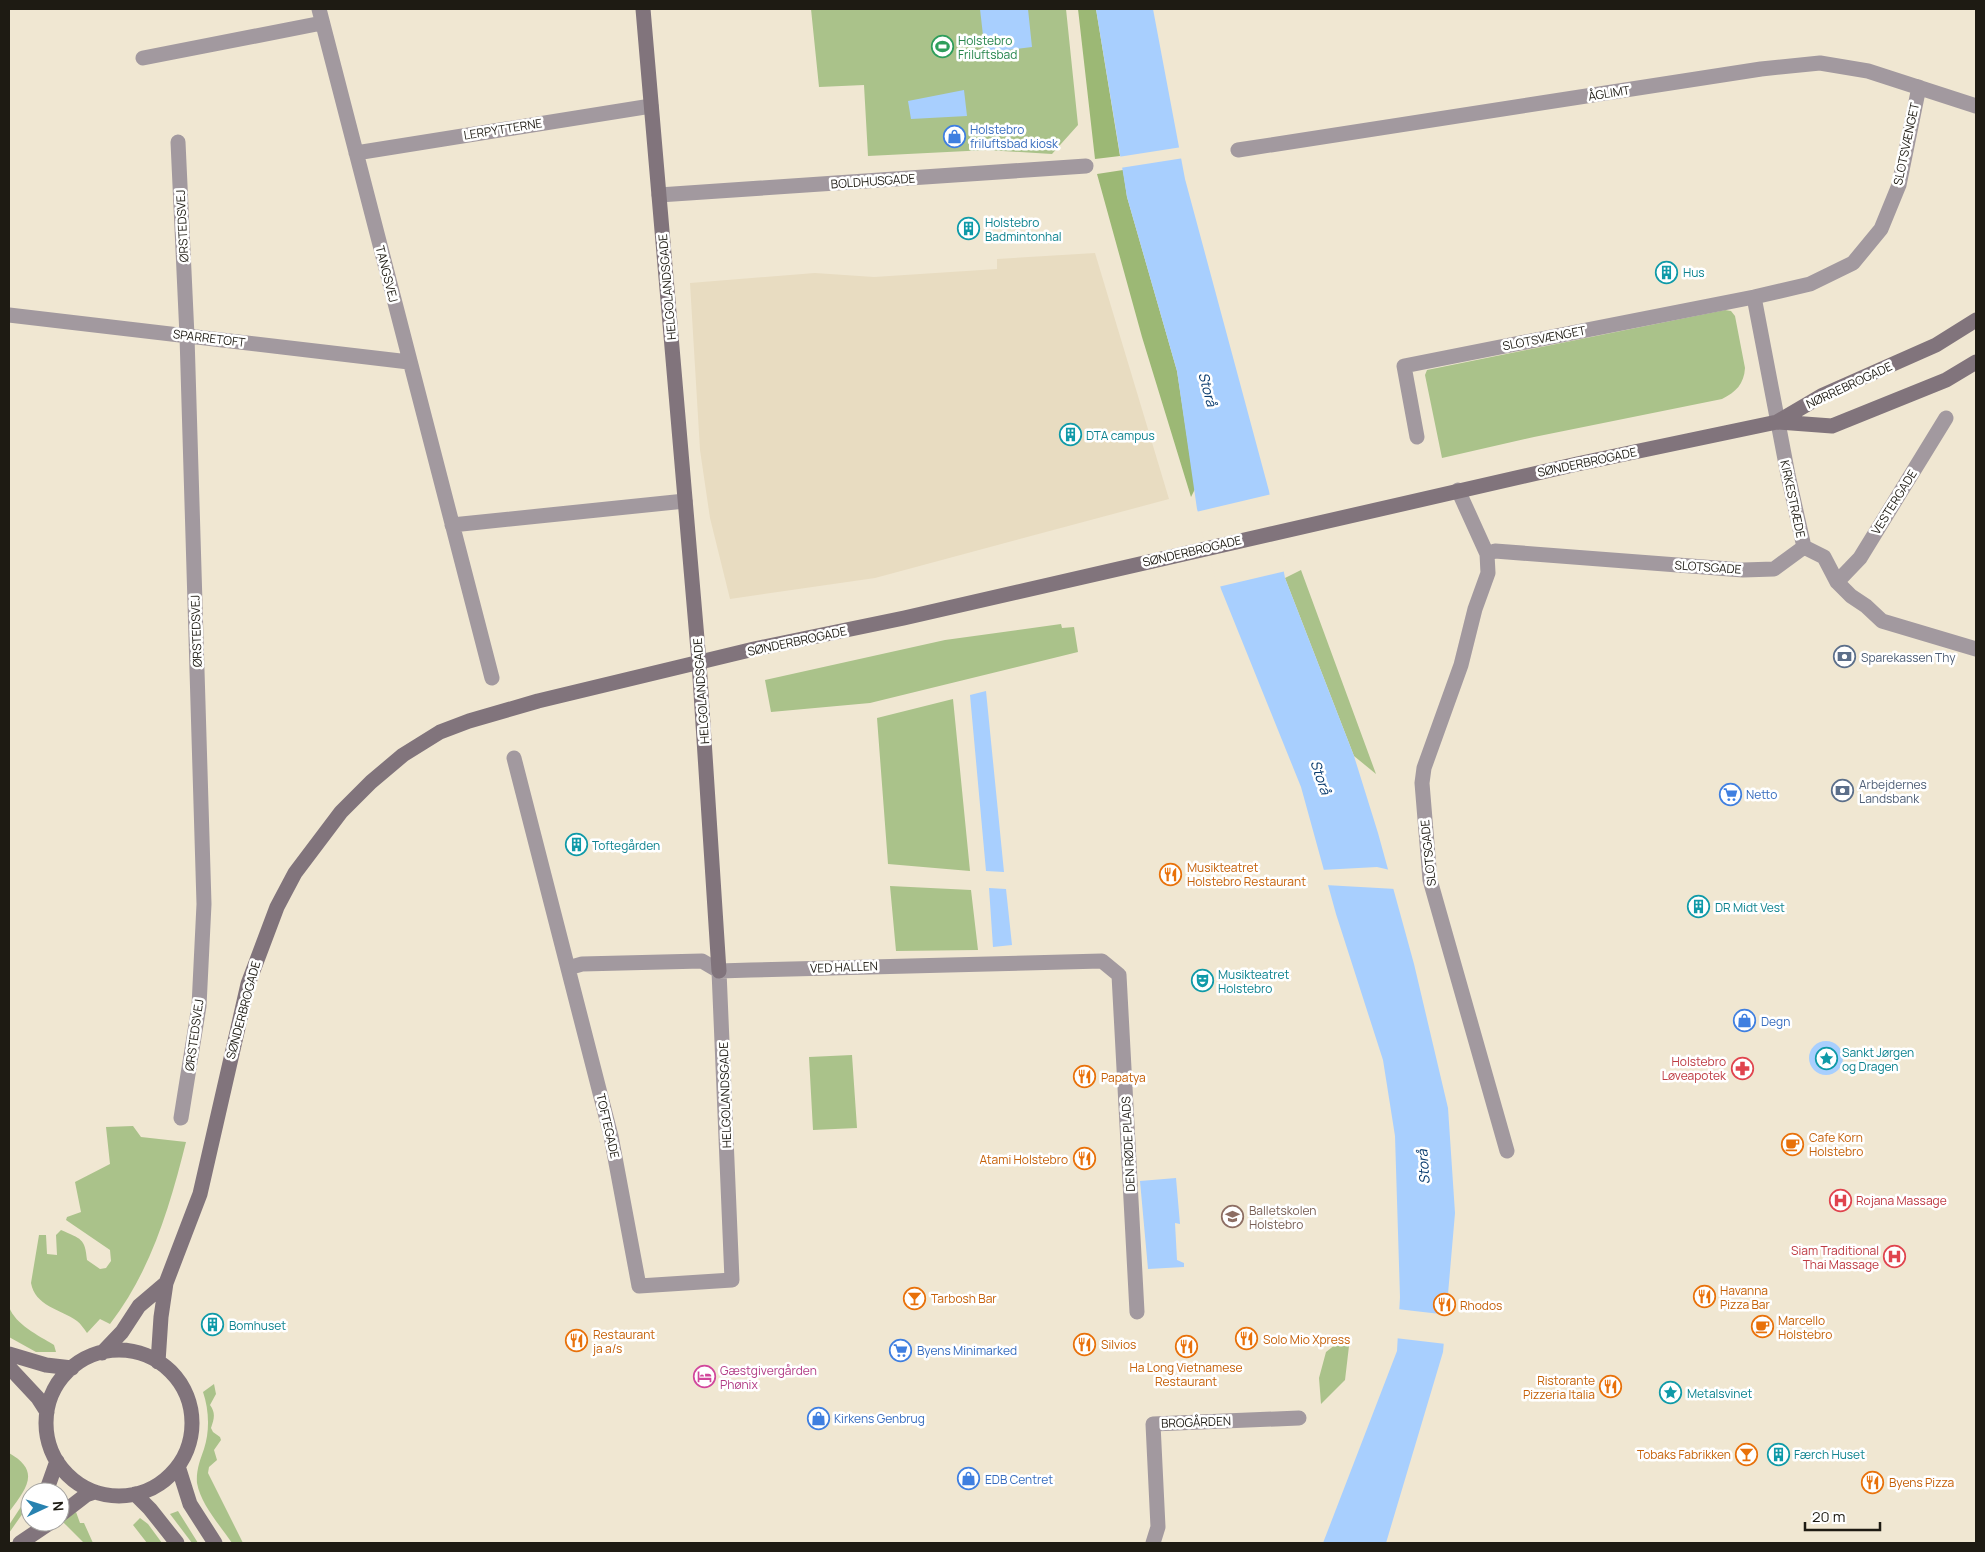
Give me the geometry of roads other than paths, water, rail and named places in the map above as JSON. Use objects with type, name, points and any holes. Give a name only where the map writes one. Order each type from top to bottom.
[{"type":"street","name":"HELGOLANDSGADE","points":[[639,1286],[732,1280],[719,971],[699,662],[643,9]]},
{"type":"street","name":"TANGSVEJ","points":[[143,58],[320,16],[492,678]]},
{"type":"street","name":"ÅGLIMT","points":[[1238,150],[1761,69],[1820,63],[1868,71],[1976,106]]},
{"type":"street","name":"SLOTSVÆNGET","points":[[1418,437],[1404,366],[1754,297],[1810,284],[1853,263],[1881,229],[1899,185],[1918,86]]},
{"type":"street","name":"LERPYTTERNE","points":[[356,153],[651,106]]},
{"type":"street","name":"ØRSTEDSVEJ","points":[[178,142],[187,336],[204,904],[200,1006],[181,1118]]},
{"type":"street","name":"BOLDHUSGADE","points":[[659,195],[1086,166]]},
{"type":"street","points":[[1754,297],[1777,422]]},
{"type":"street","name":"SPARRETOFT","points":[[9,315],[409,362]]},
{"type":"street","name":"NØRREBROGADE","points":[[1777,422],[1823,395],[1936,345],[1976,320]]},
{"type":"street","name":"NØRREBROGADE","points":[[1777,422],[1832,426],[1946,380],[1976,362]]},
{"type":"street","name":"VESTERGADE","points":[[1837,582],[1860,558],[1946,418]]},
{"type":"street","name":"SØNDERBROGADE","points":[[158,1362],[161,1316],[166,1283],[200,1194],[248,984],[261,944],[277,907],[295,873],[340,812],[403,755],[440,732],[469,720],[699,662],[904,618],[1458,490],[1777,422]]},
{"type":"street","name":"KIRKESTRÆDE","points":[[1777,422],[1804,547],[1824,557],[1837,582],[1882,621],[1976,649]]},
{"type":"street","name":"SLOTSGADE","points":[[1458,490],[1487,554],[1486,578],[1475,608],[1461,665],[1426,764],[1422,783],[1430,880],[1507,1151]]},
{"type":"street","points":[[452,525],[685,501]]},
{"type":"street","name":"SLOTSGADE","points":[[1487,554],[1495,551],[1743,570],[1774,568],[1804,547]]},
{"type":"street","points":[[514,758],[568,968]]},
{"type":"street","name":"VED HALLEN","points":[[568,968],[582,964],[702,961],[719,971],[1102,961],[1118,975]]},
{"type":"street","name":"TOFTEGADE","points":[[568,968],[611,1136],[639,1286]]},
{"type":"street","name":"DEN RØDE PLADS","points":[[1118,975],[1138,1312]]},
{"type":"street","name":"SØNDERBROGADE","points":[[110,1349],[139,1306],[166,1283]]},
{"type":"street","points":[[110,1349],[138,1353],[158,1362],[177,1379],[189,1402],[192,1428],[190,1442],[178,1466],[159,1484],[135,1494],[115,1496],[89,1492],[70,1477],[54,1454],[46,1424],[45,1403],[59,1382],[72,1368],[86,1359],[110,1349]]},
{"type":"street","points":[[9,1354],[46,1365],[72,1368]]},
{"type":"street","points":[[9,1367],[45,1403]]},
{"type":"street","name":"BROGÅRDEN","points":[[1153,1543],[1158,1527],[1153,1424],[1299,1418]]},
{"type":"street","points":[[48,1482],[54,1454]]},
{"type":"street","points":[[178,1466],[190,1504],[215,1543]]},
{"type":"street","points":[[70,1507],[89,1492]]},
{"type":"street","points":[[135,1494],[156,1516],[176,1543]]},
{"type":"street","points":[[21,1542],[36,1532]]},
{"type":"water","points":[[980,9],[1028,9],[1032,47],[985,53]]},
{"type":"water","name":"Storå","points":[[1096,9],[1153,9],[1185,179],[1269,491],[1285,578],[1354,756],[1378,833],[1414,964],[1448,1108],[1455,1213],[1443,1352],[1386,1543],[1323,1543],[1397,1351],[1400,1297],[1395,1136],[1383,1060],[1336,914],[1301,787],[1221,589],[1197,509],[1177,371],[1127,197]]},
{"type":"water","points":[[964,90],[967,116],[911,119],[908,101]]},
{"type":"water","points":[[986,691],[1004,872],[986,871],[970,695]]},
{"type":"water","points":[[989,888],[1006,889],[1012,945],[993,947]]},
{"type":"water","points":[[1826,1041],[1833,1042],[1838,1046],[1842,1051],[1842,1065],[1838,1070],[1833,1074],[1826,1075],[1819,1074],[1814,1070],[1810,1065],[1809,1058],[1810,1051],[1814,1046],[1819,1042]]},
{"type":"water","points":[[1176,1178],[1180,1224],[1175,1223],[1177,1260],[1184,1263],[1184,1267],[1148,1269],[1140,1181]]},
{"type":"place","name":"Holstebro Friluftsbad","points":[[942,47]]},
{"type":"place","name":"Holstebro friluftsbad kiosk","points":[[954,136]]},
{"type":"place","name":"Holstebro Badmintonhal","points":[[969,229]]},
{"type":"place","name":"Hus","points":[[1667,272]]},
{"type":"place","name":"DTA campus","points":[[1070,435]]},
{"type":"place","name":"Sparekassen Thy","points":[[1845,657]]},
{"type":"place","name":"Arbejdernes Landsbank","points":[[1843,791]]},
{"type":"place","name":"Netto","points":[[1730,794]]},
{"type":"place","name":"Toftegården","points":[[576,845]]},
{"type":"place","name":"Musikteatret Holstebro Restaurant","points":[[1171,874]]},
{"type":"place","name":"DR Midt Vest","points":[[1699,907]]},
{"type":"place","name":"Musikteatret Holstebro","points":[[1202,981]]},
{"type":"place","name":"Degn","points":[[1745,1021]]},
{"type":"place","name":"Sankt Jørgen og Dragen","points":[[1826,1059]]},
{"type":"place","name":"Holstebro Løveapotek","points":[[1742,1068]]},
{"type":"place","name":"Papatya","points":[[1085,1077]]},
{"type":"place","name":"Cafe Korn Holstebro","points":[[1793,1144]]},
{"type":"place","name":"Atami Holstebro","points":[[1084,1159]]},
{"type":"place","name":"Rojana Massage","points":[[1840,1200]]},
{"type":"place","name":"Balletskolen Holstebro","points":[[1233,1217]]},
{"type":"place","name":"Siam Traditional Thai Massage","points":[[1895,1257]]},
{"type":"place","name":"Havanna Pizza Bar","points":[[1704,1297]]},
{"type":"place","name":"Tarbosh Bar","points":[[915,1298]]},
{"type":"place","name":"Rhodos","points":[[1444,1305]]},
{"type":"place","name":"Bomhuset","points":[[213,1325]]},
{"type":"place","name":"Marcello Holstebro","points":[[1762,1327]]},
{"type":"place","name":"Solo Mio Xpress","points":[[1247,1339]]},
{"type":"place","name":"Restaurant ja a/s","points":[[577,1341]]},
{"type":"place","name":"Silvios","points":[[1085,1344]]},
{"type":"place","name":"Ha Long Vietnamese Restaurant","points":[[1186,1346]]},
{"type":"place","name":"Byens Minimarked","points":[[901,1350]]},
{"type":"place","name":"Gæstgivergården Phønix","points":[[704,1377]]},
{"type":"place","name":"Ristorante Pizzeria Italia","points":[[1611,1387]]},
{"type":"place","name":"Metalsvinet","points":[[1671,1393]]},
{"type":"place","name":"Kirkens Genbrug","points":[[818,1418]]},
{"type":"place","name":"Tobaks Fabrikken","points":[[1747,1454]]},
{"type":"place","name":"Færch Huset","points":[[1778,1454]]},
{"type":"place","name":"EDB Centret","points":[[969,1479]]},
{"type":"place","name":"Byens Pizza","points":[[1873,1482]]}]
